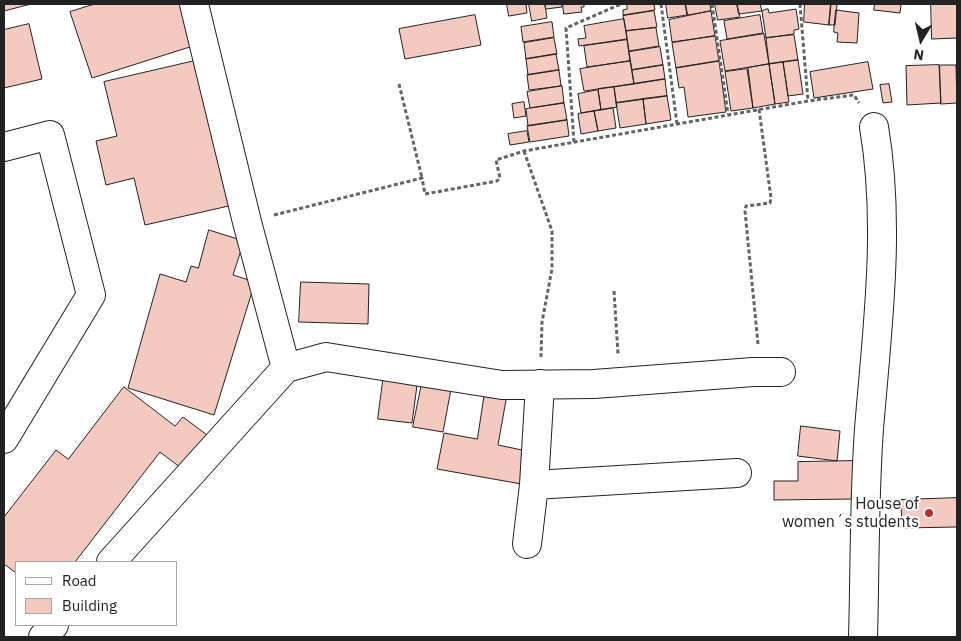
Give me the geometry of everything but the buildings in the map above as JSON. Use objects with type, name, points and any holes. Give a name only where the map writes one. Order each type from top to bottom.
[{"type":"street","points":[[194,4],[247,222],[286,368]]},
{"type":"street","points":[[863,637],[869,430],[875,378],[881,270],[879,162],[874,127]]},
{"type":"street","points":[[4,147],[50,136],[91,295],[4,439]]},
{"type":"street","points":[[111,561],[286,368],[326,357],[502,385],[620,382],[771,372]]},
{"type":"street","points":[[528,544],[534,485],[540,384]]},
{"type":"street","points":[[534,485],[736,473]]},
{"type":"street","points":[[43,637],[53,626]]},
{"type":"path","points":[[574,142],[566,28],[621,4]]},
{"type":"path","points":[[661,4],[677,124]]},
{"type":"path","points":[[712,4],[728,115]]},
{"type":"path","points":[[800,4],[808,101]]},
{"type":"path","points":[[399,84],[425,194],[497,181],[500,178],[496,160],[524,151],[808,101],[854,95],[874,127]]},
{"type":"path","points":[[759,109],[771,198],[770,203],[749,204],[746,206],[745,211],[771,372]]},
{"type":"path","points":[[524,151],[552,231],[552,269],[542,322],[540,384]]},
{"type":"path","points":[[247,222],[422,178]]},
{"type":"path","points":[[614,291],[620,382]]},
{"type":"place","name":"House of women´s students","points":[[929,513]]}]
